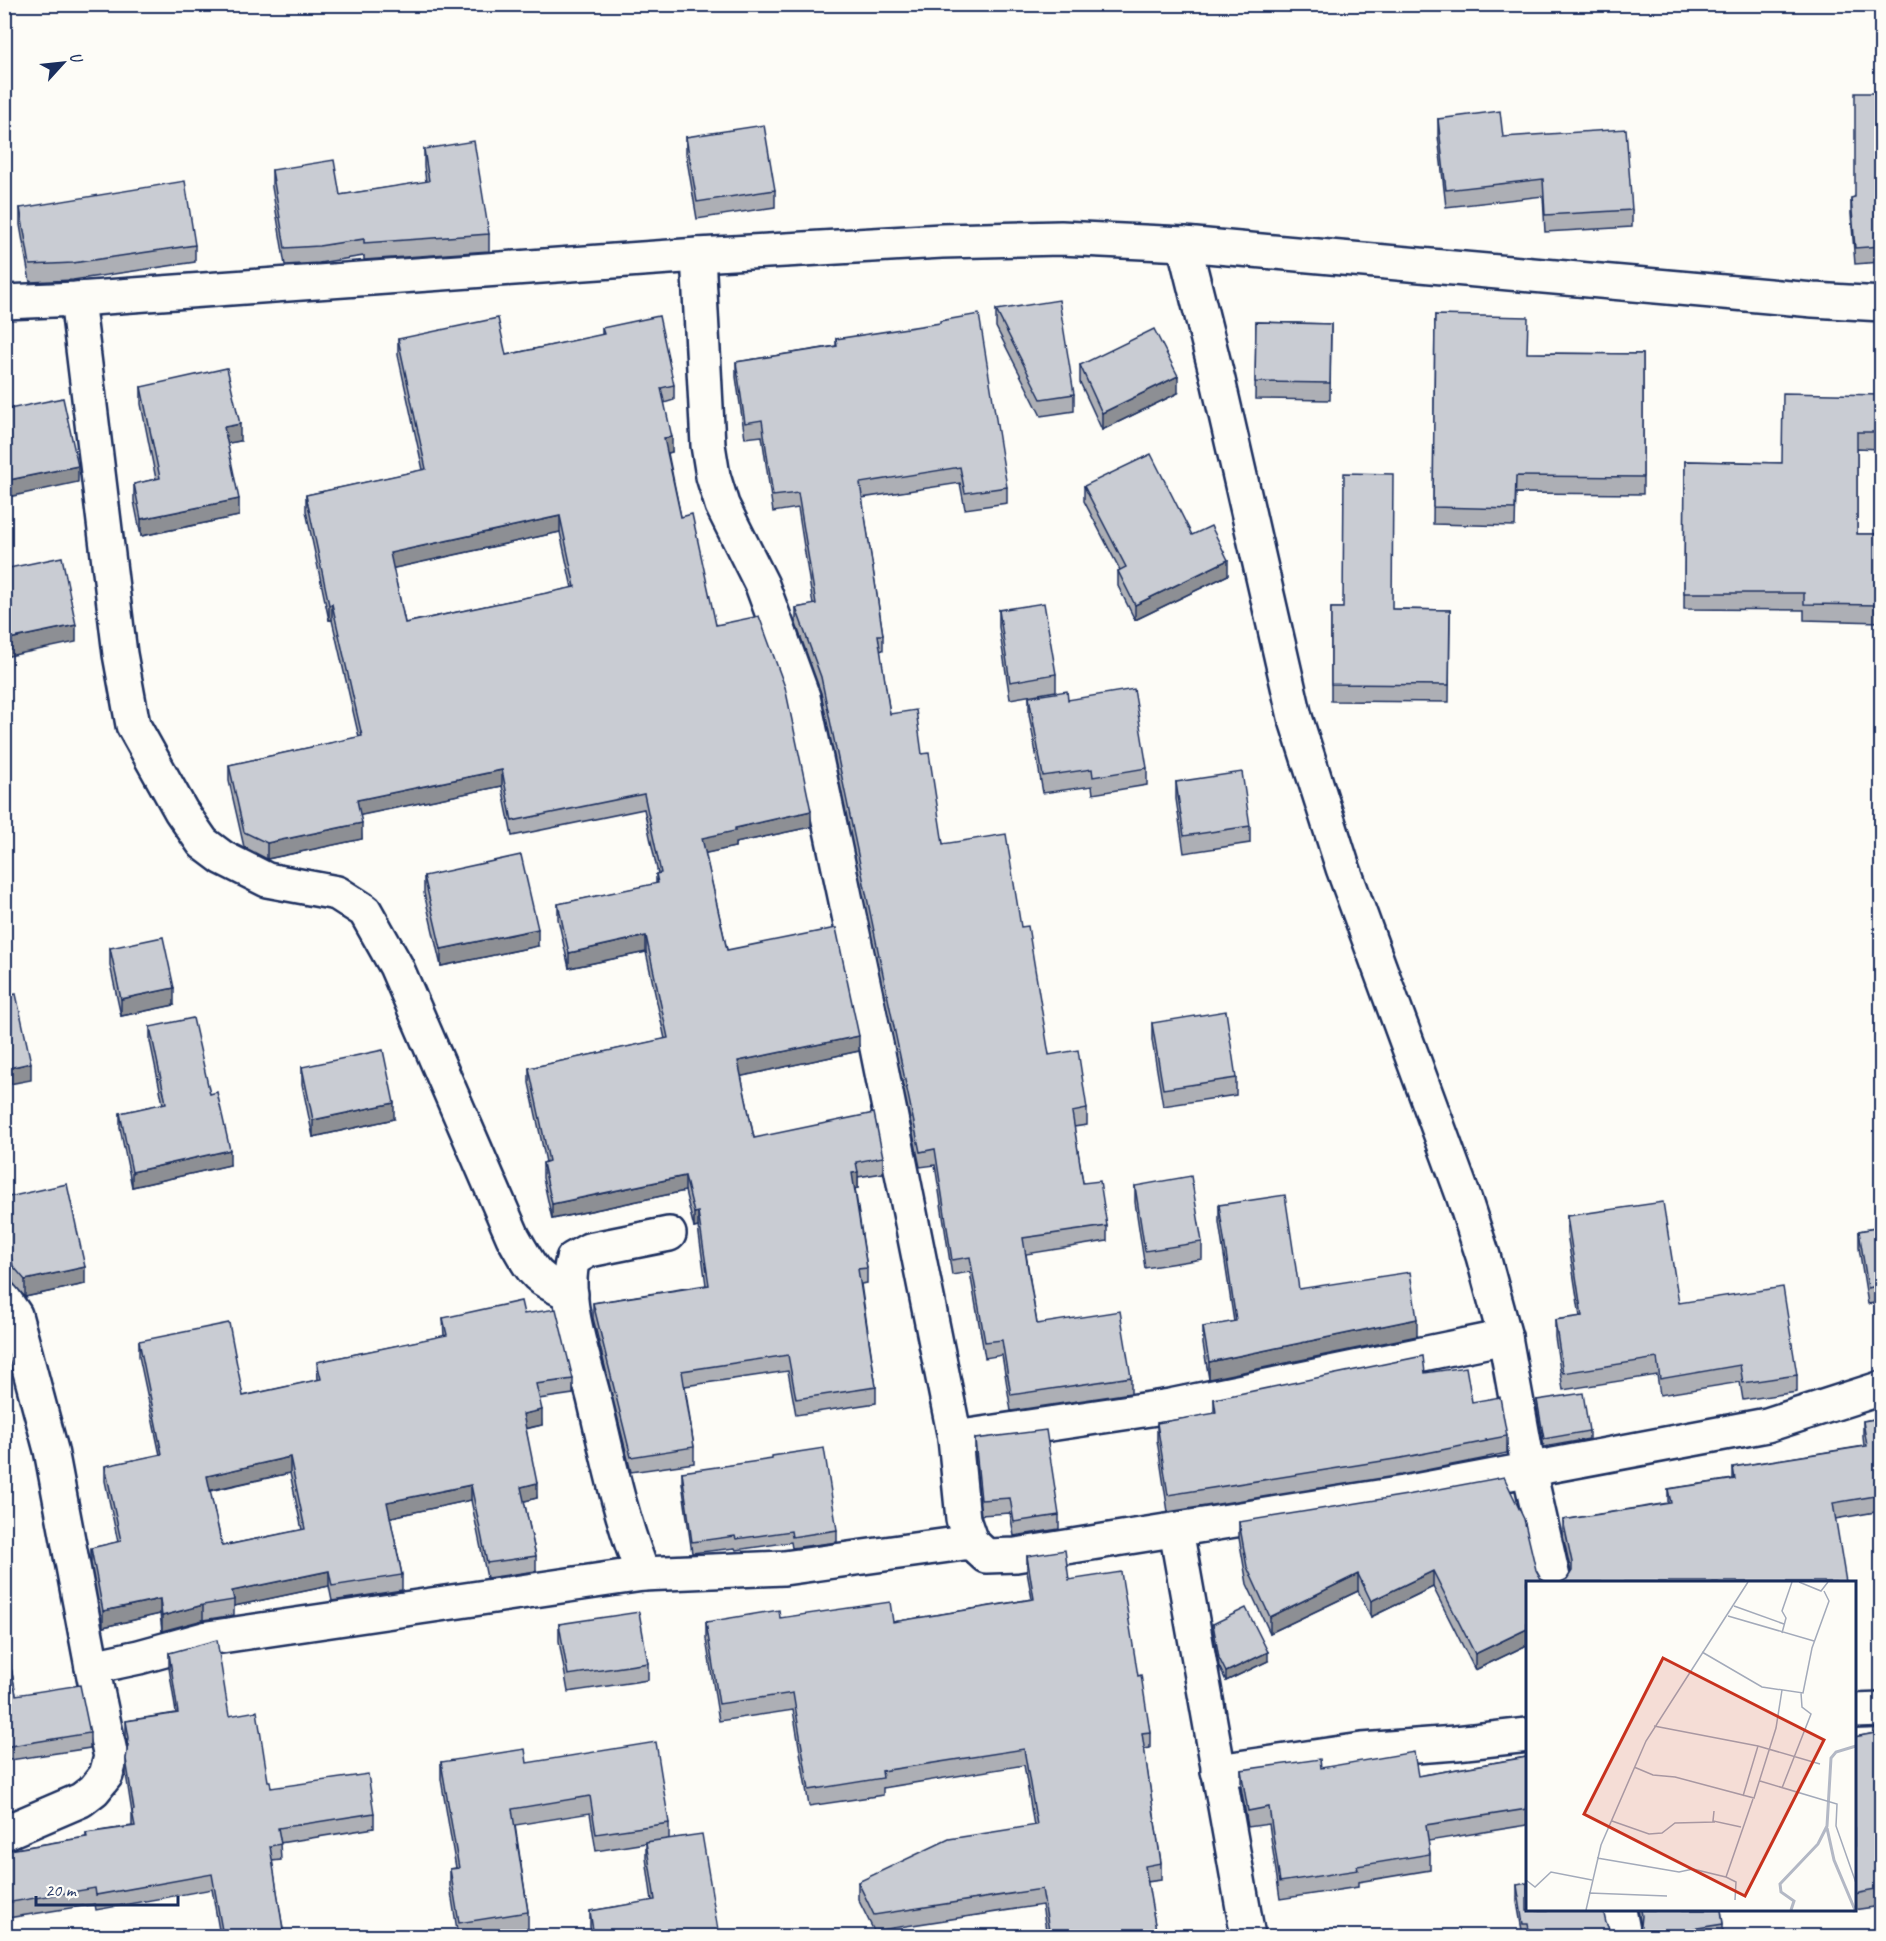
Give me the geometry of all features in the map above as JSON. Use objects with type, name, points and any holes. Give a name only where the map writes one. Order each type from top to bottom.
[{"type":"street","points":[[4,302],[77,299],[698,255],[1002,238],[1061,238],[1184,244],[1813,300],[1881,304]]},
{"type":"street","points":[[1184,244],[1218,380],[1295,717],[1347,879],[1463,1195],[1505,1337],[1529,1470],[1554,1581]]},
{"type":"street","points":[[698,255],[708,445],[714,476],[722,505],[762,585],[803,697],[877,1047],[955,1438],[963,1519],[971,1542],[986,1556],[1016,1555],[1404,1493],[1767,1425],[1881,1388]]},
{"type":"street","points":[[77,299],[120,654],[133,725],[181,811],[204,843],[223,858],[267,880],[337,893],[365,910],[396,966],[513,1236],[534,1274],[548,1285],[571,1294]]},
{"type":"street","points":[[643,1574],[630,1542],[615,1487],[576,1325],[569,1272],[573,1259],[589,1250],[669,1234]]},
{"type":"street","points":[[4,1299],[15,1315],[51,1450],[111,1757],[106,1775],[94,1790],[81,1800],[4,1833]]},
{"type":"street","points":[[955,1438],[1170,1406],[1505,1337]]},
{"type":"street","points":[[1176,1530],[1248,1936]]},
{"type":"street","points":[[92,1667],[208,1638],[643,1574],[784,1568],[971,1542]]},
{"type":"street","points":[[1856,1712],[1881,1710]]},
{"type":"street","points":[[1218,1771],[1362,1750],[1526,1735]]},
{"type":"street","points":[[1619,1911],[1624,1936]]},
{"type":"building","points":[[1855,93],[1881,93],[1881,246],[1855,248],[1851,198],[1855,197]]},
{"type":"building","points":[[1500,111],[1503,137],[1626,129],[1632,210],[1545,215],[1543,179],[1446,190],[1438,119]]},
{"type":"building","points":[[764,125],[775,190],[697,202],[686,137]]},
{"type":"building","points":[[474,141],[489,234],[364,243],[364,239],[319,246],[285,248],[272,170],[334,160],[340,195],[429,181],[424,149]]},
{"type":"building","points":[[185,181],[195,245],[73,263],[30,265],[20,208]]},
{"type":"building","points":[[1059,300],[1074,394],[1041,399],[996,310]]},
{"type":"building","points":[[979,314],[1007,487],[965,493],[960,467],[860,483],[883,635],[878,635],[890,714],[916,710],[922,754],[929,753],[943,844],[1006,834],[1021,927],[1028,926],[1049,1055],[1078,1050],[1087,1109],[1072,1112],[1083,1183],[1100,1181],[1107,1226],[1023,1238],[1037,1324],[1120,1311],[1131,1377],[1011,1395],[1002,1340],[985,1342],[970,1257],[952,1260],[935,1149],[920,1152],[821,677],[796,608],[816,604],[798,493],[773,496],[762,420],[745,423],[736,362],[837,346],[836,339],[940,323],[940,321]]},
{"type":"building","points":[[1435,315],[1528,317],[1527,353],[1643,354],[1643,477],[1516,476],[1515,509],[1433,507]]},
{"type":"building","points":[[659,316],[674,385],[661,388],[672,437],[664,438],[681,517],[692,514],[716,625],[759,616],[785,687],[811,811],[702,838],[727,950],[836,928],[859,1036],[738,1061],[754,1138],[874,1113],[883,1157],[856,1162],[858,1172],[852,1173],[867,1268],[858,1269],[876,1387],[796,1399],[788,1355],[682,1371],[694,1447],[631,1457],[593,1303],[709,1285],[698,1212],[694,1213],[685,1176],[552,1204],[543,1163],[549,1161],[529,1068],[668,1038],[646,936],[569,953],[558,904],[658,883],[656,874],[661,873],[644,794],[512,821],[502,770],[357,800],[362,823],[267,843],[244,832],[229,765],[362,736],[332,604],[329,605],[306,495],[426,469],[398,339],[498,318],[506,355],[604,334],[602,328]],"holes":[[[560,516],[575,587],[405,623],[390,553]]]},
{"type":"building","points":[[1256,322],[1331,324],[1330,383],[1255,382]]},
{"type":"building","points":[[1154,329],[1178,376],[1102,413],[1080,365]]},
{"type":"building","points":[[227,368],[240,424],[224,427],[239,499],[141,519],[134,484],[160,478],[141,387]]},
{"type":"building","points":[[1783,393],[1881,395],[1881,432],[1857,432],[1857,534],[1881,534],[1881,605],[1804,604],[1804,593],[1684,593],[1685,461],[1782,463]]},
{"type":"building","points":[[63,398],[78,466],[4,481],[4,410]]},
{"type":"building","points":[[1151,454],[1192,535],[1211,526],[1228,560],[1135,605],[1118,571],[1126,567],[1084,486]]},
{"type":"building","points":[[1344,473],[1393,474],[1392,609],[1450,610],[1449,685],[1331,684],[1331,608],[1343,608]]},
{"type":"building","points":[[62,557],[76,625],[4,640],[4,569]]},
{"type":"building","points":[[1044,603],[1056,674],[1010,682],[999,610]]},
{"type":"building","points":[[1134,689],[1147,768],[1093,777],[1092,769],[1043,776],[1029,697],[1067,691],[1068,700]]},
{"type":"building","points":[[1242,772],[1250,826],[1184,836],[1176,782]]},
{"type":"building","points":[[521,855],[538,929],[441,949],[424,876]]},
{"type":"building","points":[[163,937],[174,988],[121,999],[110,948]]},
{"type":"building","points":[[4,980],[8,996],[16,994],[31,1063],[4,1069]]},
{"type":"building","points":[[1226,1011],[1236,1078],[1163,1089],[1152,1023]]},
{"type":"building","points":[[193,1018],[210,1094],[217,1092],[230,1150],[132,1172],[120,1113],[166,1103],[150,1027]]},
{"type":"building","points":[[383,1050],[394,1103],[313,1120],[302,1067]]},
{"type":"building","points":[[1191,1176],[1202,1242],[1145,1251],[1135,1186]]},
{"type":"building","points":[[67,1184],[85,1267],[25,1280],[13,1266],[4,1224],[4,1198]]},
{"type":"building","points":[[1285,1195],[1299,1289],[1410,1272],[1417,1319],[1209,1362],[1203,1327],[1236,1321],[1219,1205]]},
{"type":"building","points":[[1663,1202],[1679,1303],[1783,1287],[1797,1375],[1743,1383],[1740,1365],[1660,1379],[1657,1358],[1563,1373],[1555,1320],[1582,1316],[1567,1216]]},
{"type":"building","points":[[1881,1227],[1881,1285],[1868,1288],[1859,1231]]},
{"type":"building","points":[[521,1301],[524,1314],[556,1309],[573,1379],[536,1384],[542,1410],[523,1414],[537,1483],[521,1487],[536,1556],[487,1563],[471,1485],[387,1502],[402,1575],[332,1586],[329,1571],[232,1591],[234,1600],[203,1605],[162,1616],[160,1599],[103,1611],[91,1548],[121,1541],[105,1466],[162,1454],[139,1341],[229,1323],[243,1396],[321,1379],[317,1362],[447,1335],[443,1318]],"holes":[[[290,1457],[305,1529],[222,1546],[207,1476]]]},
{"type":"building","points":[[1423,1356],[1425,1373],[1466,1367],[1472,1402],[1500,1397],[1507,1436],[1401,1458],[1168,1495],[1157,1423],[1216,1413],[1214,1399]]},
{"type":"building","points":[[1583,1393],[1589,1431],[1544,1439],[1537,1400]]},
{"type":"building","points":[[1881,1418],[1881,1495],[1833,1503],[1846,1581],[1563,1581],[1572,1571],[1572,1562],[1563,1520],[1671,1503],[1668,1489],[1735,1479],[1733,1467],[1867,1446],[1863,1421]]},
{"type":"building","points":[[1046,1430],[1059,1515],[1014,1522],[1010,1498],[981,1500],[975,1439]]},
{"type":"building","points":[[824,1448],[837,1530],[792,1537],[791,1531],[736,1539],[735,1536],[692,1542],[682,1472],[772,1459],[772,1456]]},
{"type":"building","points":[[1504,1477],[1524,1519],[1536,1570],[1544,1581],[1526,1581],[1526,1629],[1475,1654],[1433,1571],[1371,1601],[1358,1574],[1270,1617],[1247,1567],[1239,1522]]},
{"type":"building","points":[[1065,1550],[1069,1580],[1121,1572],[1138,1676],[1141,1675],[1150,1732],[1142,1733],[1161,1863],[1145,1866],[1157,1936],[1050,1936],[1042,1889],[874,1915],[858,1882],[949,1839],[1037,1825],[1024,1749],[882,1771],[883,1778],[809,1790],[793,1693],[719,1704],[706,1622],[779,1610],[780,1618],[890,1602],[893,1622],[1034,1599],[1027,1556]]},
{"type":"building","points":[[1246,1608],[1268,1652],[1226,1672],[1219,1658],[1213,1624]]},
{"type":"building","points":[[639,1612],[648,1663],[568,1675],[559,1624]]},
{"type":"building","points":[[4,1629],[16,1695],[80,1685],[90,1733],[4,1747]]},
{"type":"building","points":[[217,1640],[229,1716],[257,1711],[271,1788],[368,1774],[374,1813],[278,1828],[281,1844],[270,1846],[284,1936],[223,1936],[212,1874],[96,1895],[95,1888],[5,1903],[9,1929],[4,1930],[4,1851],[87,1837],[86,1833],[135,1826],[126,1759],[129,1738],[126,1721],[178,1713],[169,1653]]},
{"type":"building","points":[[1881,1732],[1881,1889],[1856,1894],[1856,1737]]},
{"type":"building","points":[[656,1742],[669,1823],[596,1834],[590,1796],[512,1809],[528,1912],[459,1923],[450,1869],[459,1868],[441,1762],[525,1749],[527,1763]]},
{"type":"building","points":[[1414,1752],[1418,1776],[1526,1757],[1526,1809],[1426,1825],[1430,1854],[1357,1866],[1358,1870],[1280,1882],[1269,1807],[1248,1811],[1241,1770],[1320,1759],[1321,1768]]},
{"type":"building","points":[[702,1834],[719,1936],[594,1936],[590,1911],[655,1900],[646,1842]]},
{"type":"building","points":[[1526,1883],[1526,1911],[1603,1911],[1610,1931],[1617,1936],[1530,1936],[1528,1924],[1523,1924],[1517,1885]]},
{"type":"building","points":[[1641,1911],[1721,1911],[1723,1924],[1646,1936],[1630,1936],[1636,1934],[1641,1926]]}]
